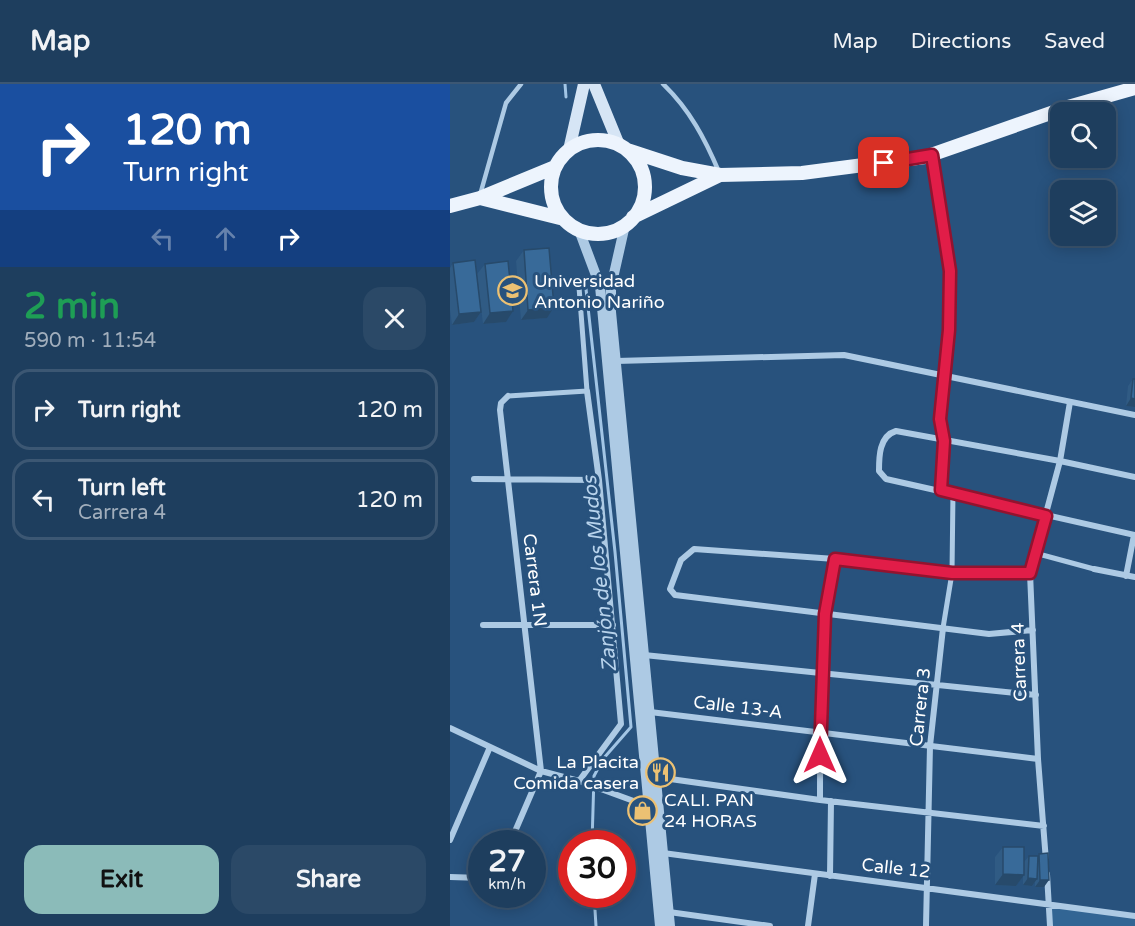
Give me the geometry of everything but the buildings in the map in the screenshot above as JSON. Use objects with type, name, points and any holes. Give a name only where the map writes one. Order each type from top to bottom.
[{"type":"main road","points":[[564,219],[552,195],[551,181],[555,167],[568,150],[584,84]]},
{"type":"main road","points":[[594,84],[623,148],[637,161],[643,175],[644,190],[641,204],[629,221]]},
{"type":"main road","points":[[568,150],[593,140],[682,168],[720,175],[802,173],[932,155],[1068,107],[1135,88]]},
{"type":"main road","points":[[450,206],[480,198],[555,167]]},
{"type":"main road","points":[[480,198],[564,219],[579,230],[607,233],[720,175]]},
{"type":"street","points":[[932,155],[950,271],[949,330],[940,419],[944,441],[941,490]]},
{"type":"street","points":[[629,221],[611,286],[616,361],[656,777],[653,806]]},
{"type":"street","points":[[579,230],[600,286],[658,854],[660,926]]},
{"type":"street","points":[[579,287],[587,391],[599,480],[621,723],[579,781]]},
{"type":"street","points":[[616,361],[844,355],[1135,415]]},
{"type":"street","points":[[508,396],[587,391]]},
{"type":"street","name":"Carrera 1N","points":[[508,396],[501,403],[500,410],[541,771]]},
{"type":"street","name":"Carrera 4","points":[[1050,926],[1038,759],[1030,573],[1060,461],[1070,402]]},
{"type":"street","points":[[1126,576],[1135,535],[881,476],[879,457],[890,433],[896,431],[1135,477]]},
{"type":"street","points":[[474,479],[599,480]]},
{"type":"street","name":"Carrera 3","points":[[926,926],[930,746],[952,573],[953,492]]},
{"type":"street","points":[[1030,573],[952,573],[835,559],[694,549],[681,560],[670,589],[675,595],[989,634],[1033,630]]},
{"type":"street","points":[[1035,554],[1135,577]]},
{"type":"street","points":[[820,800],[821,673],[825,614],[835,559]]},
{"type":"street","points":[[483,626],[613,625]]},
{"type":"street","points":[[644,655],[1036,695]]},
{"type":"street","name":"Calle 13-A","points":[[650,712],[1038,759]]},
{"type":"street","points":[[450,728],[541,771],[653,806]]},
{"type":"street","points":[[450,840],[490,747]]},
{"type":"street","points":[[516,830],[541,771]]},
{"type":"street","points":[[656,777],[820,800],[1044,826]]},
{"type":"street","points":[[830,876],[831,801]]},
{"type":"street","points":[[658,854],[670,926]]},
{"type":"street","name":"Calle 12","points":[[658,854],[926,886],[1135,916]]},
{"type":"street","points":[[808,926],[815,874]]},
{"type":"street","points":[[450,877],[468,878]]},
{"type":"street","points":[[669,912],[770,926]]},
{"type":"lane","points":[[480,198],[506,103],[521,84]]},
{"type":"lane","points":[[663,84],[677,97],[705,139],[720,175]]},
{"type":"shaded area","points":[[1049,905],[1135,916],[1135,926],[1050,926]]},
{"type":"waterway","name":"Zanjón de los Mudos","points":[[565,84],[566,97]]},
{"type":"waterway","name":"Zanjón de los Mudos","points":[[586,289],[615,552],[631,727],[603,759],[594,776],[592,830]]},
{"type":"waterway","name":"Zanjón de los Mudos","points":[[595,908],[596,926]]},
{"type":"place","name":"Universidad Antonio Nariño","points":[[513,291]]},
{"type":"place","name":"La Placita Comida casera","points":[[660,772]]},
{"type":"place","name":"CALI. PAN 24 HORAS","points":[[643,810]]},
{"type":"route","points":[[820,755],[821,673],[825,614],[835,559],[952,573],[1030,573],[1038,537],[1046,516],[941,490],[944,441],[940,419],[949,330],[950,271],[932,155],[884,163]]}]
